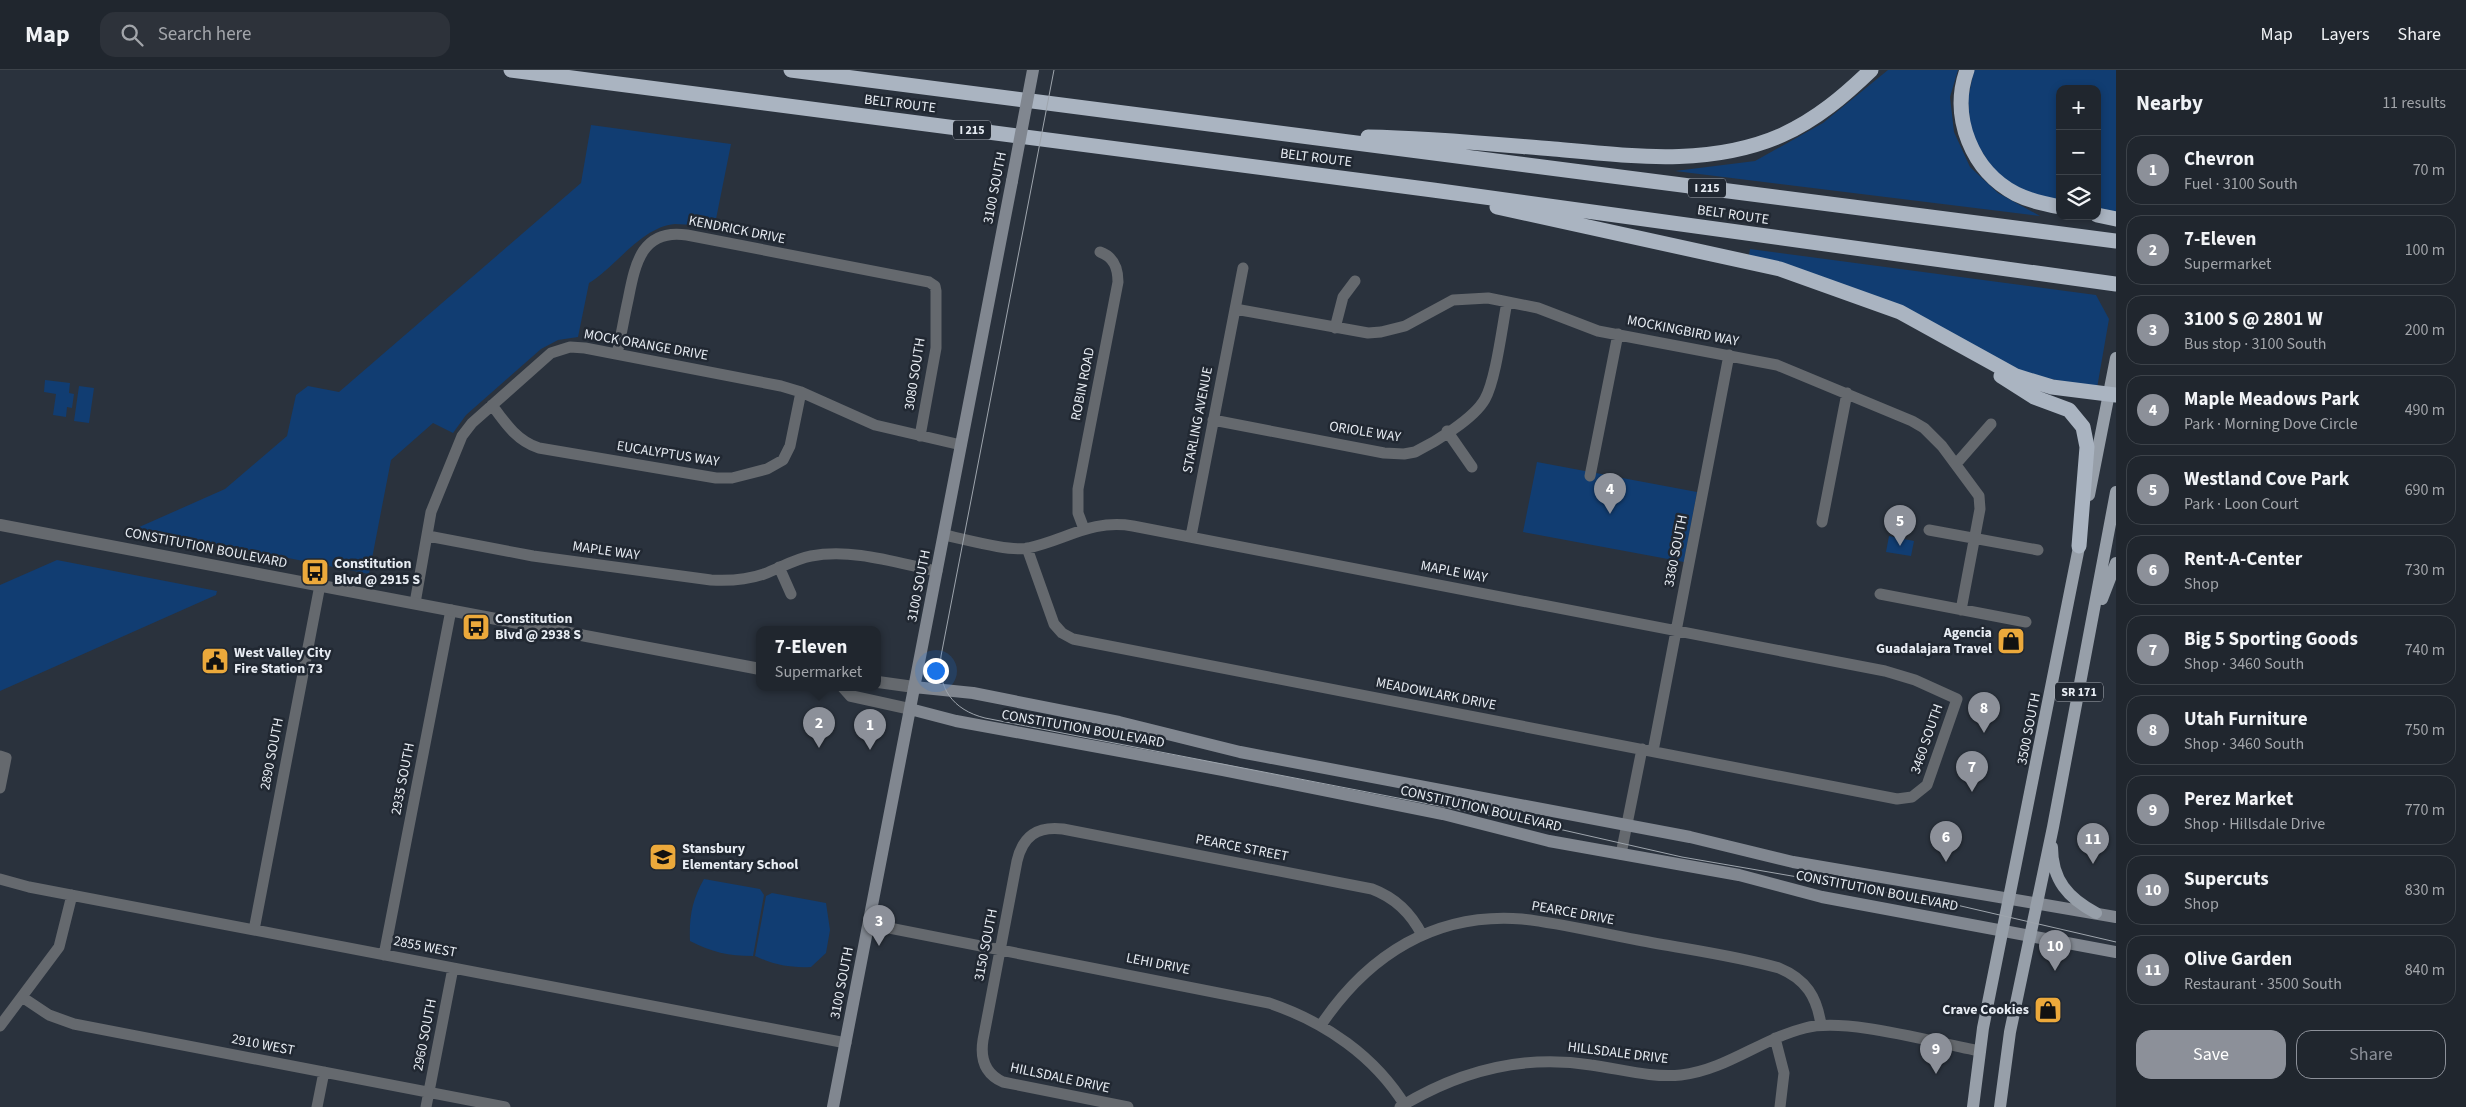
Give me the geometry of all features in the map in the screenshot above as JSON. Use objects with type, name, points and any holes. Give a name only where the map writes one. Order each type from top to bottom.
[{"type":"highway","name":"BELT ROUTE","points":[[512,70],[1433,190],[2116,284]]},
{"type":"highway","name":"BELT ROUTE","points":[[791,70],[1311,139],[2109,240]]},
{"type":"highway","points":[[1705,154],[1751,140],[1794,121],[1830,96],[1857,70]]},
{"type":"highway","points":[[1311,139],[1435,139],[1655,158],[1705,154],[1751,146],[1798,128],[1838,101],[1870,70]]},
{"type":"highway","points":[[1966,70],[1961,95],[1962,117],[1967,138],[1976,158],[1991,175],[2008,189],[2028,199],[2056,206]]},
{"type":"highway","points":[[1433,190],[1571,225],[1738,258],[1795,273],[1900,312],[1987,362],[2016,376],[2040,384],[2112,395]]},
{"type":"highway","points":[[1987,362],[2005,379],[2024,392],[2069,410],[2083,427],[2087,447],[2079,546]]},
{"type":"main road","name":"3100 SOUTH","points":[[833,1107],[1033,70]]},
{"type":"main road","name":"3500 SOUTH","points":[[1973,1107],[1980,1051],[2079,546],[2112,395],[2116,358]]},
{"type":"main road","name":"SR 171","points":[[2000,1107],[2010,1032],[2053,827],[2095,612],[2116,492]]},
{"type":"main road","points":[[2095,612],[2116,563]]},
{"type":"main road","name":"CONSTITUTION BOULEVARD","points":[[914,687],[972,693],[1101,718],[1240,752],[1690,837],[1793,862],[2037,902],[2116,917]]},
{"type":"main road","name":"CONSTITUTION BOULEVARD","points":[[910,709],[956,721],[1223,770],[1443,814],[1534,838],[1739,876],[1822,897],[2116,952]]},
{"type":"main road","points":[[2053,827],[2052,853],[2060,885],[2080,904],[2096,913]]},
{"type":"street","name":"KENDRICK DRIVE","points":[[618,354],[636,262],[649,244],[669,234],[688,235],[927,281],[935,286]]},
{"type":"street","name":"ROBIN ROAD","points":[[1084,529],[1078,513],[1078,489],[1118,282],[1118,274],[1114,263],[1110,257],[1100,252]]},
{"type":"street","name":"STARLING AVENUE","points":[[1191,536],[1243,268]]},
{"type":"street","points":[[1335,328],[1343,297],[1355,281]]},
{"type":"street","name":"3080 SOUTH","points":[[920,436],[936,348],[935,286]]},
{"type":"street","name":"MOCKINGBIRD WAY","points":[[1235,309],[1354,332],[1382,332],[1405,326],[1453,300],[1476,298],[1507,302],[1538,308],[1589,328],[1777,365],[1847,394],[1918,424],[1942,446],[1980,498],[1975,538],[1961,610]]},
{"type":"street","name":"ORIOLE WAY","points":[[1213,420],[1394,454],[1415,452],[1477,410],[1489,392],[1507,302]]},
{"type":"street","points":[[1590,476],[1618,334]]},
{"type":"street","name":"MOCK ORANGE DRIVE","points":[[415,603],[431,512],[458,443],[472,422],[556,351],[577,347],[781,386],[801,392],[875,425],[961,445]]},
{"type":"street","name":"3360 SOUTH","points":[[1621,854],[1626,826],[1647,750],[1676,630],[1729,355]]},
{"type":"street","name":"EUCALYPTUS WAY","points":[[492,405],[513,433],[525,442],[539,448],[716,478],[732,478],[771,468],[783,460],[790,446],[801,392]]},
{"type":"street","points":[[1822,522],[1847,394]]},
{"type":"street","points":[[1956,464],[1992,424]]},
{"type":"street","points":[[1448,431],[1472,467]]},
{"type":"street","name":"MAPLE WAY","points":[[944,535],[1012,548],[1028,548],[1084,529],[1104,524],[1123,524],[1890,672],[1915,680],[1957,699]]},
{"type":"street","name":"CONSTITUTION BOULEVARD","points":[[0,525],[320,584],[756,668]]},
{"type":"street","points":[[1928,530],[2038,550]]},
{"type":"street","name":"MAPLE WAY","points":[[428,536],[525,554],[711,580],[743,579],[810,556],[844,554],[937,571]]},
{"type":"street","name":"MEADOWLARK DRIVE","points":[[1028,548],[1051,618],[1062,633],[1073,639],[1897,799]]},
{"type":"street","points":[[779,567],[790,594]]},
{"type":"street","name":"2890 SOUTH","points":[[254,930],[320,584]]},
{"type":"street","points":[[1880,594],[2026,622]]},
{"type":"street","name":"2935 SOUTH","points":[[384,955],[451,610]]},
{"type":"street","name":"CONSTITUTION BOULEVARD","points":[[881,682],[914,687]]},
{"type":"street","name":"CONSTITUTION BOULEVARD","points":[[847,691],[851,696],[910,709]]},
{"type":"street","name":"3460 SOUTH","points":[[1897,799],[1912,797],[1927,785],[1957,699]]},
{"type":"street","points":[[0,788],[3,757]]},
{"type":"street","name":"PEARCE STREET","points":[[1037,830],[1063,829],[1372,889],[1401,905],[1413,918],[1422,935]]},
{"type":"street","name":"3150 SOUTH","points":[[988,1071],[984,1064],[982,1048],[1019,854],[1026,839],[1037,830]]},
{"type":"street","name":"2855 WEST","points":[[0,878],[72,895],[846,1043]]},
{"type":"street","points":[[0,1026],[62,941],[72,895]]},
{"type":"street","name":"PEARCE DRIVE","points":[[1321,1025],[1336,1003],[1360,976],[1391,953],[1422,935],[1478,920],[1521,919],[1770,966],[1788,972],[1808,988],[1816,1000],[1822,1025]]},
{"type":"street","name":"LEHI DRIVE","points":[[869,924],[1253,998],[1286,1009],[1321,1025],[1358,1051],[1372,1064],[1404,1106]]},
{"type":"street","name":"2960 SOUTH","points":[[426,1107],[453,968]]},
{"type":"street","name":"2910 WEST","points":[[22,997],[49,1015],[65,1022],[505,1107]]},
{"type":"street","name":"HILLSDALE DRIVE","points":[[1404,1106],[1435,1087],[1467,1074],[1503,1064],[1559,1061],[1648,1075],[1683,1074],[1725,1063],[1775,1038],[1822,1025],[1863,1029],[1980,1051]]},
{"type":"street","points":[[1775,1038],[1784,1073],[1780,1107]]},
{"type":"street","name":"HILLSDALE DRIVE","points":[[988,1071],[998,1079],[1009,1084],[1128,1107]]},
{"type":"street","points":[[317,1107],[324,1072]]},
{"type":"shaded area","points":[[1888,70],[1958,70],[1950,97],[1954,132],[1970,167],[1998,193],[2040,216],[1675,171],[1755,161],[1823,123]]},
{"type":"shaded area","points":[[1974,70],[2116,70],[2116,212],[2101,210],[2101,85],[2056,85],[2056,201],[2033,196],[1999,179],[1971,134],[1968,99]]},
{"type":"shaded area","points":[[591,125],[731,144],[714,229],[675,224],[651,232],[589,283],[578,337],[558,340],[541,349],[466,415],[453,433],[433,423],[391,460],[369,574],[137,528],[225,489],[287,436],[296,395],[308,386],[339,392],[581,183]]},
{"type":"shaded area","points":[[1750,249],[2096,295],[2109,319],[2097,388],[2016,372],[1976,350],[1749,255]]},
{"type":"shaded area","points":[[45,380],[70,383],[69,393],[74,394],[72,408],[67,407],[66,417],[53,415],[56,394],[44,392]]},
{"type":"shaded area","points":[[79,386],[94,388],[89,423],[74,421]]},
{"type":"shaded area","points":[[1537,462],[1697,492],[1684,562],[1523,532]]},
{"type":"shaded area","points":[[1889,536],[1914,541],[1911,556],[1886,552]]},
{"type":"shaded area","points":[[57,560],[217,591],[216,595],[0,691],[0,585]]},
{"type":"shaded area","points":[[704,879],[760,889],[764,895],[753,956],[720,953],[690,941],[692,909]]},
{"type":"shaded area","points":[[772,893],[826,903],[830,930],[826,953],[811,967],[782,965],[755,956],[766,896]]},
{"type":"tram line","points":[[1054,70],[941,656],[940,668],[945,688],[956,703],[964,709],[985,718],[1563,830],[1682,857],[1948,903],[2116,942]]},
{"type":"place","name":"Maple Meadows Park","points":[[1610,514]]},
{"type":"place","name":"Westland Cove Park","points":[[1900,546]]},
{"type":"place","name":"Constitution Blvd @ 2915 S","points":[[315,572]]},
{"type":"place","name":"Constitution Blvd @ 2938 S","points":[[476,627]]},
{"type":"place","name":"Agencia Guadalajara Travel","points":[[2011,641]]},
{"type":"place","name":"West Valley City Fire Station 73","points":[[215,661]]},
{"type":"place","name":"Utah Furniture","points":[[1984,733]]},
{"type":"place","name":"7-Eleven","points":[[819,748]]},
{"type":"place","name":"Chevron","points":[[870,750]]},
{"type":"place","name":"Big 5 Sporting Goods","points":[[1972,792]]},
{"type":"place","name":"Stansbury Elementary School","points":[[663,857]]},
{"type":"place","name":"Rent-A-Center","points":[[1946,862]]},
{"type":"place","name":"Olive Garden","points":[[2093,864]]},
{"type":"place","name":"3100 S @ 2801 W","points":[[879,946]]},
{"type":"place","name":"Supercuts","points":[[2055,971]]},
{"type":"place","name":"Crave Cookies","points":[[2048,1010]]},
{"type":"place","name":"Perez Market","points":[[1936,1074]]}]
